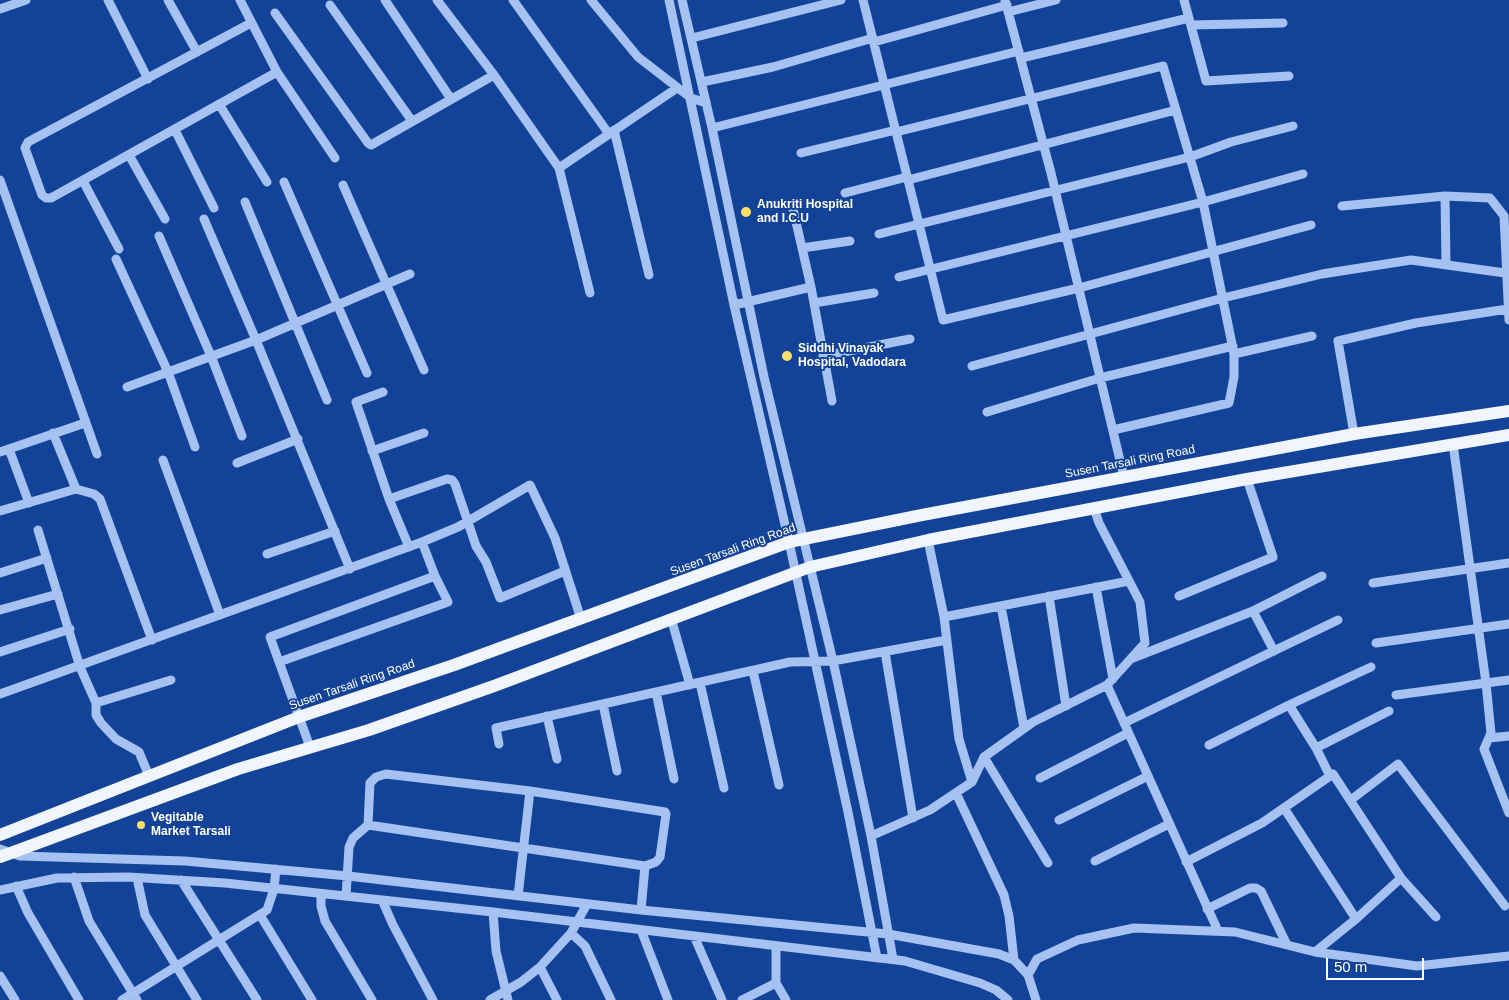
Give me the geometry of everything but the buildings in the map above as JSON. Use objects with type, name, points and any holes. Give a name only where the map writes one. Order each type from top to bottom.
[{"type":"main road","name":"Susen Tarsali Ring Road","points":[[0,835],[299,717],[581,619],[789,542],[1354,434],[1509,411]]},
{"type":"main road","points":[[2,853],[238,769],[310,748],[494,686],[810,567],[928,540],[1247,479],[1509,435]]},
{"type":"street","points":[[0,9],[26,0]]},
{"type":"street","points":[[108,0],[148,80]]},
{"type":"street","points":[[168,0],[197,52]]},
{"type":"street","points":[[240,0],[277,72],[335,158]]},
{"type":"street","points":[[385,0],[452,99]]},
{"type":"street","points":[[437,0],[494,75],[559,168],[590,293]]},
{"type":"street","points":[[513,0],[612,132],[649,275]]},
{"type":"street","points":[[591,0],[638,57],[691,98],[706,103]]},
{"type":"street","points":[[669,0],[734,305],[789,542],[877,958]]},
{"type":"street","points":[[682,0],[702,82],[764,377],[832,661],[871,836],[893,959]]},
{"type":"street","points":[[692,38],[841,0]]},
{"type":"street","points":[[863,0],[943,320],[1079,288],[1311,225]]},
{"type":"street","points":[[702,82],[773,67],[1007,6],[1056,0]]},
{"type":"street","points":[[1184,0],[1206,82],[1289,76]]},
{"type":"street","points":[[330,5],[412,121]]},
{"type":"street","points":[[1007,6],[1030,99],[1044,143],[1056,191],[1124,477]]},
{"type":"street","points":[[276,13],[368,143],[375,144],[494,75]]},
{"type":"street","points":[[251,22],[148,80],[26,144],[25,148],[42,195],[46,198],[51,198],[277,72]]},
{"type":"street","points":[[712,128],[1020,55],[1190,22],[1283,23]]},
{"type":"street","points":[[801,153],[1163,66],[1203,202],[1214,250],[1233,350],[1234,378],[1229,403],[1113,430]]},
{"type":"street","points":[[559,168],[677,88]]},
{"type":"street","points":[[219,104],[267,182]]},
{"type":"street","points":[[845,194],[1176,110]]},
{"type":"street","points":[[879,234],[1190,157],[1231,142],[1293,126]]},
{"type":"street","points":[[175,130],[214,208]]},
{"type":"street","points":[[129,155],[165,219]]},
{"type":"street","points":[[899,277],[931,271],[1203,202],[1303,174]]},
{"type":"street","points":[[0,180],[97,454]]},
{"type":"street","points":[[83,181],[119,249]]},
{"type":"street","points":[[284,182],[339,304],[367,373]]},
{"type":"street","points":[[343,185],[424,370]]},
{"type":"street","points":[[1445,196],[1446,265]]},
{"type":"street","points":[[1342,206],[1445,196],[1490,198],[1506,216],[1509,320]]},
{"type":"street","points":[[245,202],[327,400]]},
{"type":"street","points":[[793,209],[814,303],[832,401]]},
{"type":"street","points":[[204,219],[298,439],[350,568]]},
{"type":"street","points":[[159,236],[211,356],[242,436]]},
{"type":"street","points":[[802,248],[850,241]]},
{"type":"street","points":[[116,259],[168,372],[195,447]]},
{"type":"street","points":[[972,366],[1223,298],[1322,274],[1412,260],[1507,278]]},
{"type":"street","points":[[127,387],[256,340],[410,274]]},
{"type":"street","points":[[734,305],[810,287]]},
{"type":"street","points":[[814,303],[874,293]]},
{"type":"street","points":[[1354,434],[1338,341],[1416,323],[1508,309]]},
{"type":"street","points":[[987,412],[1100,378],[1233,350],[1312,336]]},
{"type":"street","points":[[824,356],[910,339]]},
{"type":"street","points":[[383,392],[356,402],[388,499],[409,547]]},
{"type":"street","points":[[29,503],[4,450],[85,423]]},
{"type":"street","points":[[53,433],[76,489]]},
{"type":"street","points":[[372,451],[424,433]]},
{"type":"street","points":[[237,463],[298,439]]},
{"type":"street","points":[[1453,444],[1480,628],[1486,683],[1491,733],[1484,749],[1509,813]]},
{"type":"street","points":[[163,460],[220,615]]},
{"type":"street","points":[[388,499],[447,479],[452,480],[476,546],[486,562],[500,598],[565,571]]},
{"type":"street","points":[[1179,596],[1273,556],[1247,479]]},
{"type":"street","points":[[0,694],[80,667],[422,542],[468,521],[530,485],[555,538],[581,619]]},
{"type":"street","points":[[0,511],[76,489],[94,494],[102,502],[152,640]]},
{"type":"street","points":[[871,836],[930,810],[972,782],[984,757],[1024,728],[1110,682],[1145,643],[1140,602],[1099,523],[1094,508]]},
{"type":"street","points":[[38,530],[70,629],[80,667],[96,703],[96,715],[116,739],[139,752],[149,776]]},
{"type":"street","points":[[267,554],[335,531]]},
{"type":"street","points":[[928,540],[944,617],[959,738],[972,782]]},
{"type":"street","points":[[279,662],[448,602],[435,576],[422,542]]},
{"type":"street","points":[[0,573],[47,558]]},
{"type":"street","points":[[1373,583],[1509,563]]},
{"type":"street","points":[[310,748],[270,637],[435,576]]},
{"type":"street","points":[[1130,660],[1253,611],[1322,576]]},
{"type":"street","points":[[944,617],[1129,581]]},
{"type":"street","points":[[1096,587],[1110,682],[1124,723],[1218,932]]},
{"type":"street","points":[[0,610],[58,594]]},
{"type":"street","points":[[1049,596],[1066,706]]},
{"type":"street","points":[[1001,606],[1024,728]]},
{"type":"street","points":[[1253,611],[1274,651]]},
{"type":"street","points":[[671,618],[690,685]]},
{"type":"street","points":[[1124,723],[1338,620]]},
{"type":"street","points":[[1376,643],[1509,624]]},
{"type":"street","points":[[0,652],[70,629]]},
{"type":"street","points":[[499,744],[496,728],[547,716],[790,662],[832,661],[947,640]]},
{"type":"street","points":[[885,652],[913,818]]},
{"type":"street","points":[[1209,745],[1289,704],[1370,667]]},
{"type":"street","points":[[753,670],[779,785]]},
{"type":"street","points":[[96,703],[171,680]]},
{"type":"street","points":[[1396,695],[1509,680]]},
{"type":"street","points":[[700,683],[724,788]]},
{"type":"street","points":[[656,692],[674,779]]},
{"type":"street","points":[[603,704],[616,772]]},
{"type":"street","points":[[1289,704],[1316,748],[1330,776]]},
{"type":"street","points":[[1316,748],[1389,711]]},
{"type":"street","points":[[547,716],[557,759]]},
{"type":"street","points":[[1040,778],[1128,733]]},
{"type":"street","points":[[1489,738],[1509,736]]},
{"type":"street","points":[[984,757],[1048,863]]},
{"type":"street","points":[[1352,799],[1398,764],[1505,906]]},
{"type":"street","points":[[346,896],[349,847],[353,838],[368,825],[370,783],[376,777],[386,774],[530,790],[665,812],[660,857],[656,862],[645,866],[368,825]]},
{"type":"street","points":[[1186,862],[1262,823],[1333,774],[1352,799],[1401,878],[1436,917]]},
{"type":"street","points":[[1059,820],[1148,776]]},
{"type":"street","points":[[518,896],[522,847],[530,790]]},
{"type":"street","points":[[956,793],[1004,896],[1009,916],[1014,960]]},
{"type":"street","points":[[1284,808],[1356,920]]},
{"type":"street","points":[[1095,861],[1169,824]]},
{"type":"street","points":[[2,853],[20,856],[184,861],[276,869],[641,910],[888,934],[999,954],[1014,960],[1028,975],[1036,1000]]},
{"type":"street","points":[[641,910],[645,866]]},
{"type":"street","points":[[122,1000],[135,997],[176,968],[267,910],[274,888],[276,869]]},
{"type":"street","points":[[74,877],[89,920],[135,997]]},
{"type":"street","points":[[0,890],[74,877],[181,880],[274,888],[893,959],[980,983],[996,990],[1008,1000]]},
{"type":"street","points":[[137,878],[145,915],[197,1000]]},
{"type":"street","points":[[1315,952],[1356,920],[1401,878]]},
{"type":"street","points":[[181,880],[257,1000]]},
{"type":"street","points":[[16,886],[28,913],[79,1000]]},
{"type":"street","points":[[1208,909],[1250,888],[1256,888],[1261,891],[1287,945]]},
{"type":"street","points":[[321,894],[321,906],[326,921],[372,1000]]},
{"type":"street","points":[[382,900],[392,925],[434,1000]]},
{"type":"street","points":[[490,1000],[521,982],[540,967],[571,933],[587,904]]},
{"type":"street","points":[[492,912],[496,951],[508,1000]]},
{"type":"street","points":[[260,915],[312,1000]]},
{"type":"street","points":[[1028,975],[1037,959],[1078,940],[1134,928],[1235,932],[1315,952],[1418,966],[1509,956]]},
{"type":"street","points":[[641,930],[668,1000]]},
{"type":"street","points":[[571,933],[585,946],[611,1000]]},
{"type":"street","points":[[694,936],[722,1000]]},
{"type":"street","points":[[776,946],[776,983],[786,1000]]},
{"type":"street","points":[[540,967],[557,1000]]},
{"type":"street","points":[[0,976],[15,1000]]},
{"type":"street","points":[[742,1000],[776,983]]},
{"type":"place","name":"Anukriti Hospital and I.C.U","points":[[746,212]]},
{"type":"place","name":"Siddhi Vinayak Hospital, Vadodara","points":[[787,356]]},
{"type":"place","name":"Vegitable Market Tarsali","points":[[141,825]]}]
